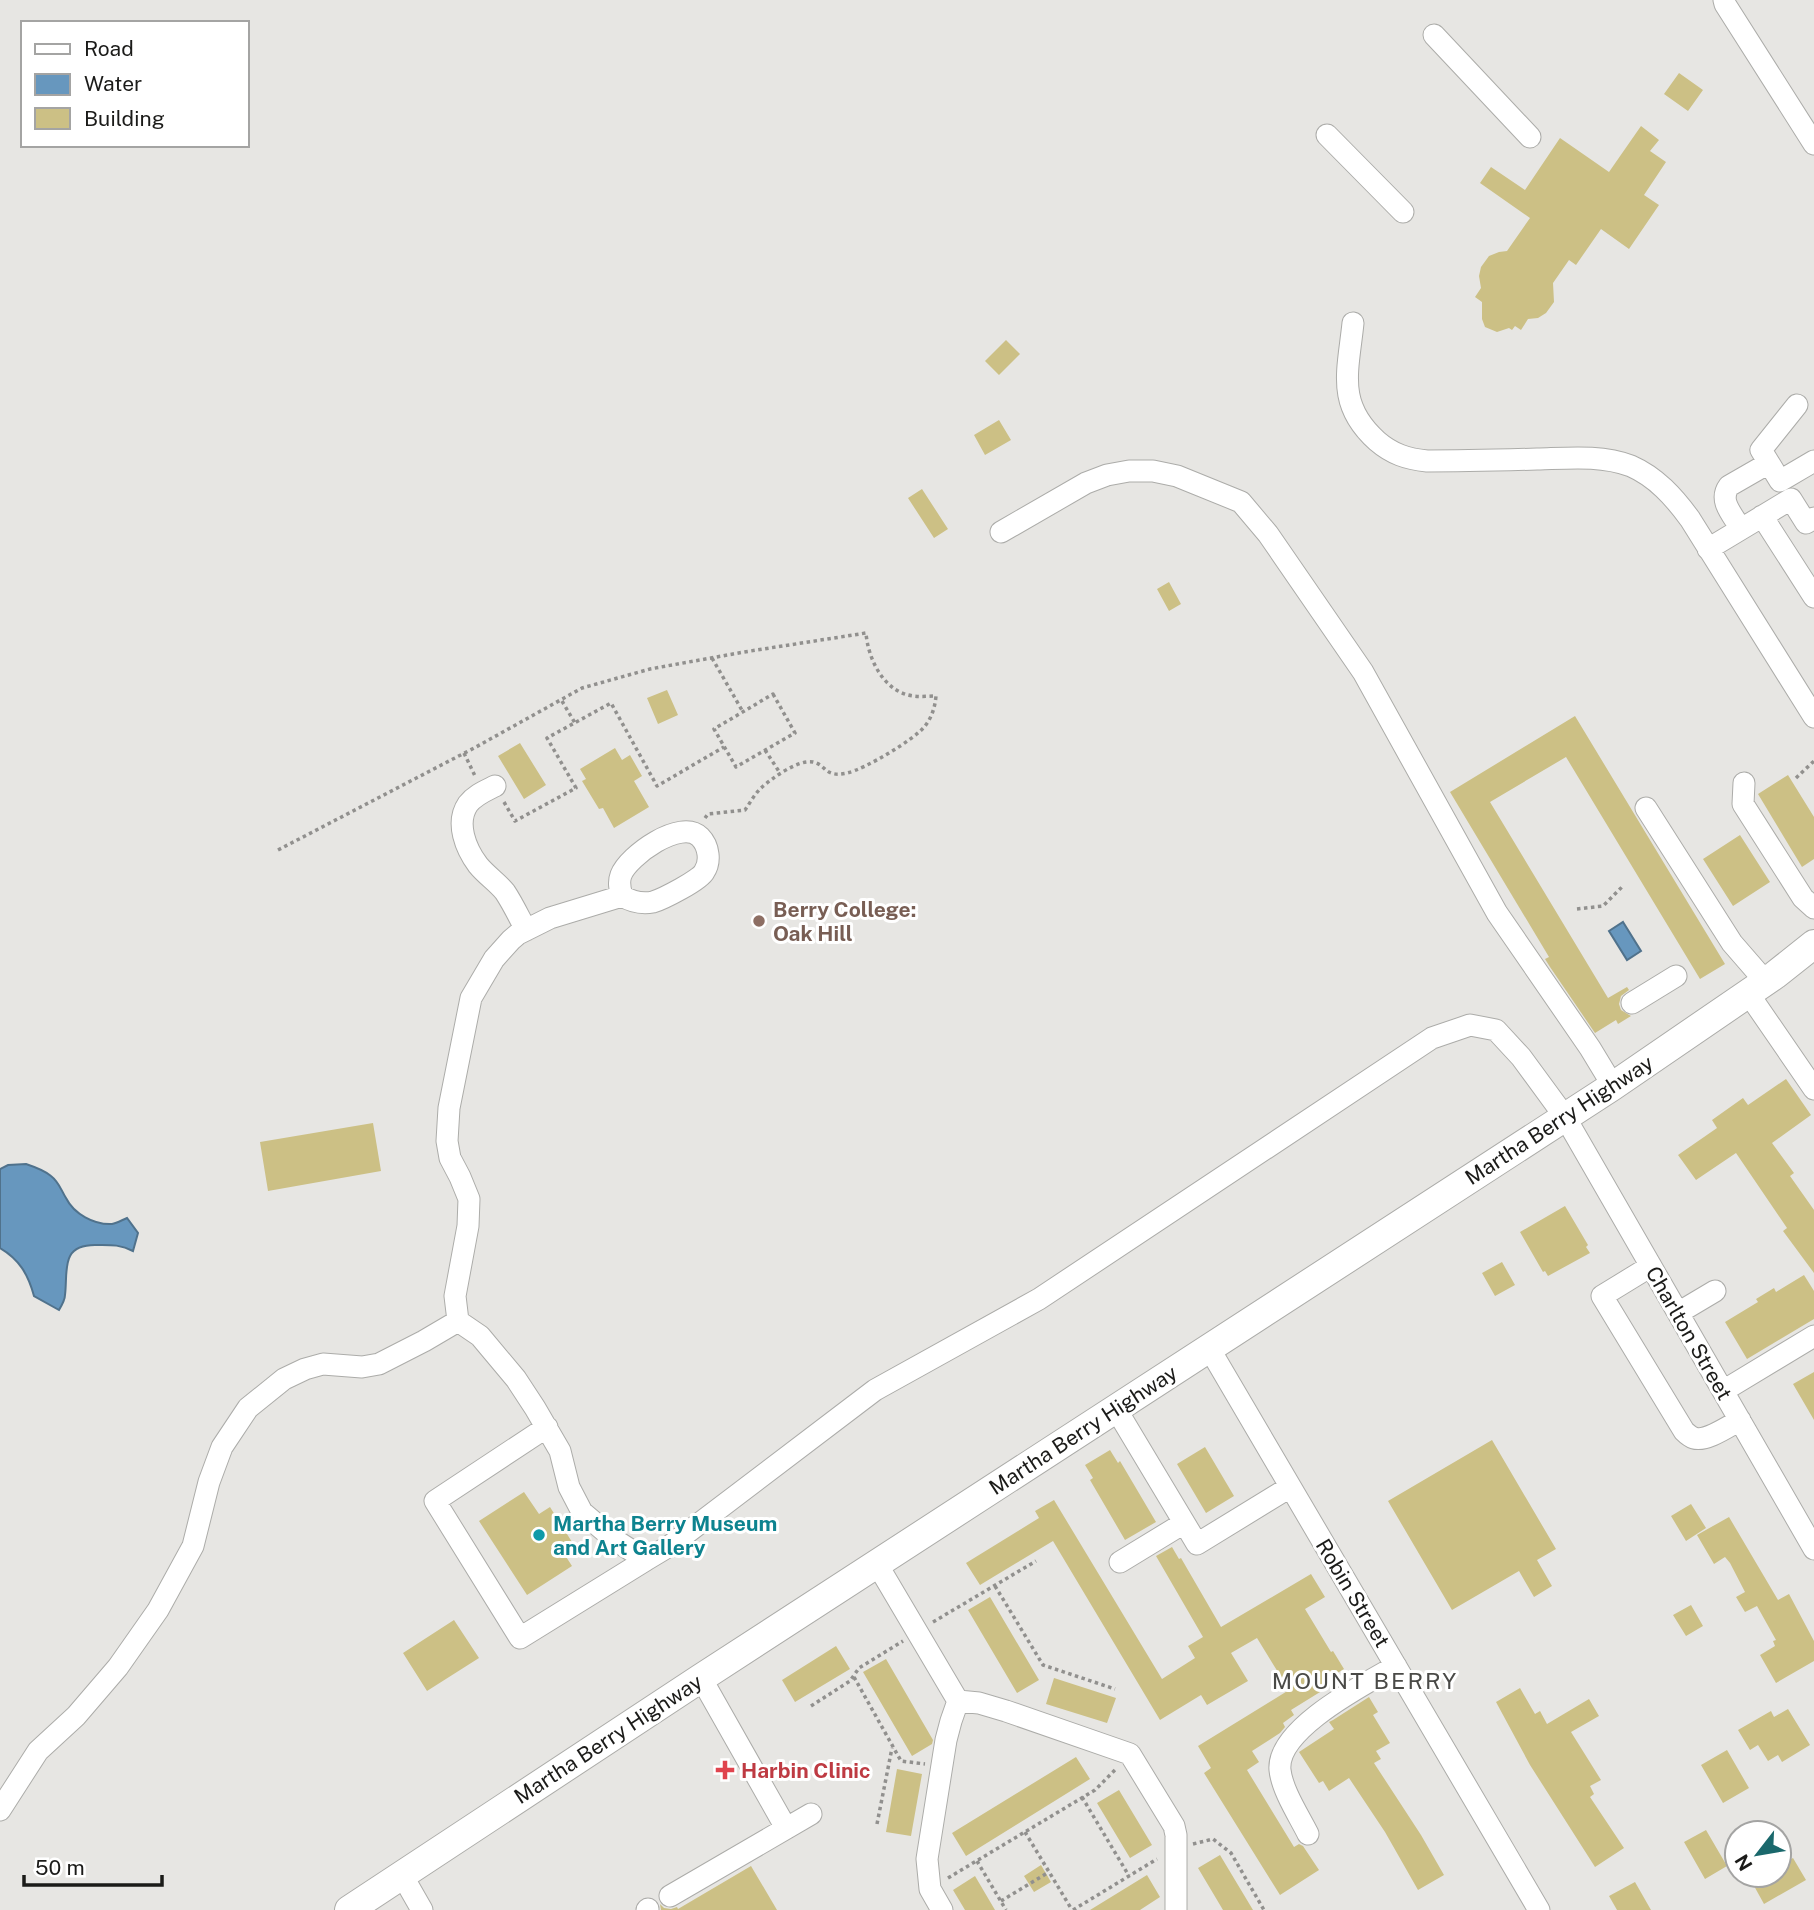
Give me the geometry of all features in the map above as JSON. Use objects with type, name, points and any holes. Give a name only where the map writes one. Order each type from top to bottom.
[{"type":"main road","name":"Martha Berry Highway","points":[[349,1910],[701,1678],[1613,1086],[1757,987],[1814,944]]},
{"type":"street","points":[[1724,0],[1814,144]]},
{"type":"street","points":[[1434,35],[1531,137]]},
{"type":"street","points":[[1327,135],[1403,212]]},
{"type":"street","points":[[1353,323],[1349,400],[1363,427],[1392,452],[1427,461],[1605,459],[1643,472],[1672,495],[1690,519],[1814,717]]},
{"type":"street","points":[[1797,405],[1761,450],[1807,523],[1814,518]]},
{"type":"street","points":[[1741,529],[1724,500],[1729,486],[1814,460]]},
{"type":"street","points":[[1001,532],[1086,483],[1129,471],[1153,471],[1177,476],[1241,502],[1268,534],[1363,672],[1497,913],[1613,1086]]},
{"type":"street","points":[[1708,549],[1791,499]]},
{"type":"street","points":[[1762,516],[1814,597]]},
{"type":"street","points":[[1744,783],[1743,804],[1803,898],[1814,908]]},
{"type":"street","points":[[489,789],[467,806],[463,820],[463,836],[468,851],[503,889],[526,930]]},
{"type":"street","points":[[1646,808],[1732,943],[1814,1089]]},
{"type":"street","points":[[682,831],[700,837],[708,853],[704,875],[654,901],[631,901],[622,896],[619,885],[625,867],[650,846],[682,831]]},
{"type":"street","points":[[622,896],[550,918],[511,940],[494,959],[471,998],[449,1108],[447,1141],[450,1157],[469,1199],[468,1226],[455,1296],[458,1321],[480,1336],[516,1379],[560,1451],[569,1487],[582,1512],[615,1540],[646,1560]]},
{"type":"street","points":[[1632,1003],[1676,976]]},
{"type":"street","name":"Charlton Street","points":[[547,1427],[435,1501],[520,1638],[671,1545],[875,1390],[1039,1299],[1432,1038],[1469,1025],[1496,1030],[1521,1057],[1565,1117],[1814,1549]]},
{"type":"street","points":[[1651,1266],[1602,1296],[1684,1431],[1692,1438],[1700,1439],[1740,1420]]},
{"type":"street","points":[[1678,1313],[1715,1291]]},
{"type":"street","points":[[0,1810],[38,1751],[76,1716],[102,1687],[158,1610],[193,1546],[209,1482],[222,1447],[248,1408],[284,1379],[305,1369],[323,1364],[362,1367],[379,1364],[458,1321]]},
{"type":"street","points":[[1723,1391],[1814,1336]]},
{"type":"street","name":"Robin Street","points":[[1209,1348],[1539,1910]]},
{"type":"street","points":[[1116,1409],[1197,1544],[1290,1487]]},
{"type":"street","points":[[1120,1562],[1184,1523]]},
{"type":"street","points":[[877,1564],[958,1701],[948,1730],[928,1859],[930,1889],[942,1910]]},
{"type":"street","points":[[1308,1834],[1280,1773],[1280,1761],[1286,1748],[1314,1717],[1330,1705],[1396,1666]]},
{"type":"street","points":[[701,1678],[786,1828]]},
{"type":"street","points":[[958,1701],[979,1703],[1006,1711],[1130,1754],[1174,1826],[1176,1910]]},
{"type":"street","points":[[670,1896],[811,1814]]},
{"type":"street","points":[[401,1875],[422,1910]]},
{"type":"path","points":[[278,850],[582,688],[639,672],[866,633],[872,662],[895,690],[912,696],[936,696],[935,708],[925,726],[910,739],[867,764],[848,773],[830,774],[813,762],[801,762],[761,787],[745,810],[708,814],[691,832]]},
{"type":"path","points":[[712,658],[743,712]]},
{"type":"path","points":[[773,694],[795,733],[736,767],[714,729],[743,712],[773,694]]},
{"type":"path","points":[[562,700],[575,723]]},
{"type":"path","points":[[464,753],[515,821],[576,789],[547,738],[611,703],[657,786],[724,747]]},
{"type":"path","points":[[765,750],[780,773]]},
{"type":"path","points":[[1796,778],[1814,761]]},
{"type":"path","points":[[1577,909],[1603,906],[1622,887]]},
{"type":"path","points":[[995,1586],[1043,1665],[1115,1689]]},
{"type":"path","points":[[854,1676],[901,1761],[942,1767]]},
{"type":"path","points":[[877,1824],[893,1746]]},
{"type":"path","points":[[930,1889],[1095,1790],[1130,1754]]},
{"type":"path","points":[[1082,1797],[1129,1876]]},
{"type":"path","points":[[1025,1832],[1072,1910],[1175,1849],[1213,1839],[1231,1853],[1264,1910]]},
{"type":"path","points":[[976,1861],[1006,1910]]},
{"type":"path","points":[[1001,1901],[1049,1872]]},
{"type":"water","points":[[1623,922],[1641,951],[1627,960],[1609,931]]},
{"type":"water","points":[[26,1164],[54,1178],[70,1204],[85,1217],[98,1223],[112,1224],[127,1218],[138,1233],[133,1251],[110,1245],[76,1249],[68,1261],[65,1297],[59,1310],[34,1296],[22,1268],[0,1248],[0,1169],[8,1165]]},
{"type":"building","points":[[1679,73],[1703,90],[1688,111],[1664,94]]},
{"type":"building","points":[[1641,126],[1659,140],[1650,151],[1666,162],[1644,195],[1659,205],[1629,249],[1601,229],[1576,265],[1569,260],[1553,283],[1554,302],[1546,313],[1538,318],[1528,319],[1521,330],[1515,326],[1512,330],[1509,328],[1497,332],[1485,327],[1482,302],[1475,297],[1481,288],[1481,267],[1489,256],[1507,251],[1530,218],[1480,183],[1491,167],[1525,190],[1560,138],[1609,172]]},
{"type":"building","points":[[1006,340],[1020,354],[999,375],[985,361]]},
{"type":"building","points":[[999,420],[1011,440],[985,455],[974,435]]},
{"type":"building","points":[[922,489],[948,529],[934,538],[908,498]]},
{"type":"building","points":[[1169,582],[1181,604],[1169,611],[1157,589]]},
{"type":"building","points":[[667,690],[678,715],[658,724],[647,698]]},
{"type":"building","points":[[1575,716],[1725,964],[1700,979],[1566,757],[1490,802],[1608,998],[1627,987],[1629,990],[1621,996],[1619,1004],[1621,1010],[1631,1016],[1618,1024],[1616,1020],[1595,1033],[1545,959],[1549,957],[1450,792]]},
{"type":"building","points":[[520,743],[546,785],[524,799],[498,756]]},
{"type":"building","points":[[615,748],[622,760],[630,755],[642,776],[634,781],[649,807],[614,828],[603,808],[599,809],[582,781],[586,779],[580,769]]},
{"type":"building","points":[[1788,775],[1814,817],[1814,859],[1802,867],[1758,794]]},
{"type":"building","points":[[1740,835],[1770,882],[1733,906],[1703,859]]},
{"type":"building","points":[[1786,1079],[1811,1115],[1772,1143],[1794,1173],[1790,1176],[1814,1210],[1814,1273],[1783,1231],[1787,1228],[1736,1153],[1696,1180],[1678,1155],[1717,1128],[1712,1120],[1743,1098],[1748,1105]]},
{"type":"building","points":[[373,1123],[381,1171],[268,1191],[260,1142]]},
{"type":"building","points":[[1565,1206],[1590,1253],[1548,1276],[1520,1232]]},
{"type":"building","points":[[1502,1262],[1515,1285],[1495,1296],[1482,1273]]},
{"type":"building","points":[[1804,1275],[1814,1291],[1814,1319],[1747,1359],[1725,1322],[1758,1302],[1756,1299],[1774,1288],[1776,1292]]},
{"type":"building","points":[[1814,1372],[1814,1420],[1793,1384]]},
{"type":"building","points":[[1492,1440],[1556,1549],[1537,1560],[1552,1586],[1534,1597],[1519,1571],[1452,1610],[1388,1501]]},
{"type":"building","points":[[1205,1447],[1234,1496],[1206,1513],[1177,1464]]},
{"type":"building","points":[[1110,1450],[1118,1463],[1120,1461],[1156,1522],[1125,1540],[1090,1480],[1093,1478],[1085,1465]]},
{"type":"building","points":[[524,1492],[539,1514],[550,1507],[572,1542],[561,1549],[572,1566],[527,1595],[479,1521]]},
{"type":"building","points":[[1054,1500],[1162,1679],[1195,1658],[1188,1646],[1203,1637],[1156,1556],[1172,1547],[1221,1627],[1311,1574],[1325,1597],[1305,1609],[1344,1669],[1329,1678],[1333,1684],[1291,1710],[1294,1715],[1283,1723],[1285,1727],[1280,1733],[1252,1751],[1259,1762],[1247,1770],[1294,1847],[1299,1844],[1303,1846],[1319,1870],[1280,1895],[1204,1773],[1211,1768],[1198,1746],[1289,1690],[1257,1638],[1231,1653],[1248,1681],[1207,1705],[1201,1695],[1160,1720],[1053,1541],[980,1585],[966,1563],[1039,1518],[1035,1511]]},
{"type":"building","points":[[1691,1504],[1706,1528],[1686,1541],[1671,1516]]},
{"type":"building","points":[[1729,1517],[1778,1600],[1789,1594],[1814,1641],[1814,1661],[1776,1683],[1760,1655],[1775,1646],[1773,1641],[1776,1640],[1757,1606],[1745,1612],[1736,1597],[1745,1592],[1730,1563],[1725,1557],[1714,1564],[1697,1535]]},
{"type":"building","points":[[990,1597],[1039,1680],[1017,1693],[968,1610]]},
{"type":"building","points":[[1691,1605],[1703,1626],[1686,1636],[1673,1615]]},
{"type":"building","points":[[454,1620],[479,1658],[427,1691],[403,1653]]},
{"type":"building","points":[[836,1646],[850,1669],[795,1702],[782,1680]]},
{"type":"building","points":[[886,1659],[933,1740],[932,1744],[912,1756],[863,1672]]},
{"type":"building","points":[[1054,1678],[1116,1698],[1107,1723],[1046,1704]]},
{"type":"building","points":[[1520,1688],[1535,1714],[1540,1711],[1547,1724],[1589,1699],[1599,1716],[1571,1732],[1601,1780],[1590,1786],[1594,1794],[1590,1797],[1624,1848],[1595,1867],[1530,1765],[1496,1702]]},
{"type":"building","points":[[1369,1697],[1378,1712],[1373,1715],[1390,1743],[1376,1751],[1381,1759],[1374,1763],[1444,1875],[1418,1890],[1385,1832],[1349,1778],[1329,1791],[1323,1781],[1319,1783],[1299,1752],[1334,1729],[1329,1722]]},
{"type":"building","points":[[1788,1709],[1810,1745],[1782,1762],[1778,1755],[1768,1761],[1758,1745],[1750,1750],[1738,1730],[1771,1711],[1774,1717]]},
{"type":"building","points":[[1727,1750],[1749,1788],[1723,1803],[1701,1765]]},
{"type":"building","points":[[1076,1757],[1090,1779],[966,1856],[952,1833]]},
{"type":"building","points":[[897,1769],[922,1774],[911,1836],[886,1832]]},
{"type":"building","points":[[1119,1790],[1152,1845],[1130,1858],[1097,1803]]},
{"type":"building","points":[[1706,1830],[1723,1859],[1723,1868],[1705,1879],[1684,1842]]},
{"type":"building","points":[[1220,1855],[1253,1910],[1223,1910],[1198,1868]]},
{"type":"building","points":[[1793,1858],[1806,1880],[1793,1887]]},
{"type":"building","points":[[1041,1865],[1051,1882],[1034,1892],[1024,1876]]},
{"type":"building","points":[[751,1866],[777,1910],[661,1910],[660,1904],[664,1908],[678,1909]]},
{"type":"building","points":[[1147,1875],[1160,1897],[1140,1910],[1090,1910]]},
{"type":"building","points":[[975,1876],[995,1910],[965,1910],[953,1890]]},
{"type":"building","points":[[1635,1882],[1651,1910],[1617,1910],[1609,1896]]},
{"type":"building","points":[[1756,1889],[1790,1889],[1764,1904]]},
{"type":"place","name":"Berry College: Oak Hill","points":[[759,921]]},
{"type":"place","name":"Martha Berry Museum and Art Gallery","points":[[539,1535]]},
{"type":"place","name":"Harbin Clinic","points":[[725,1770]]},
{"type":"district","name":"MOUNT BERRY","points":[[1365,1680]]}]
